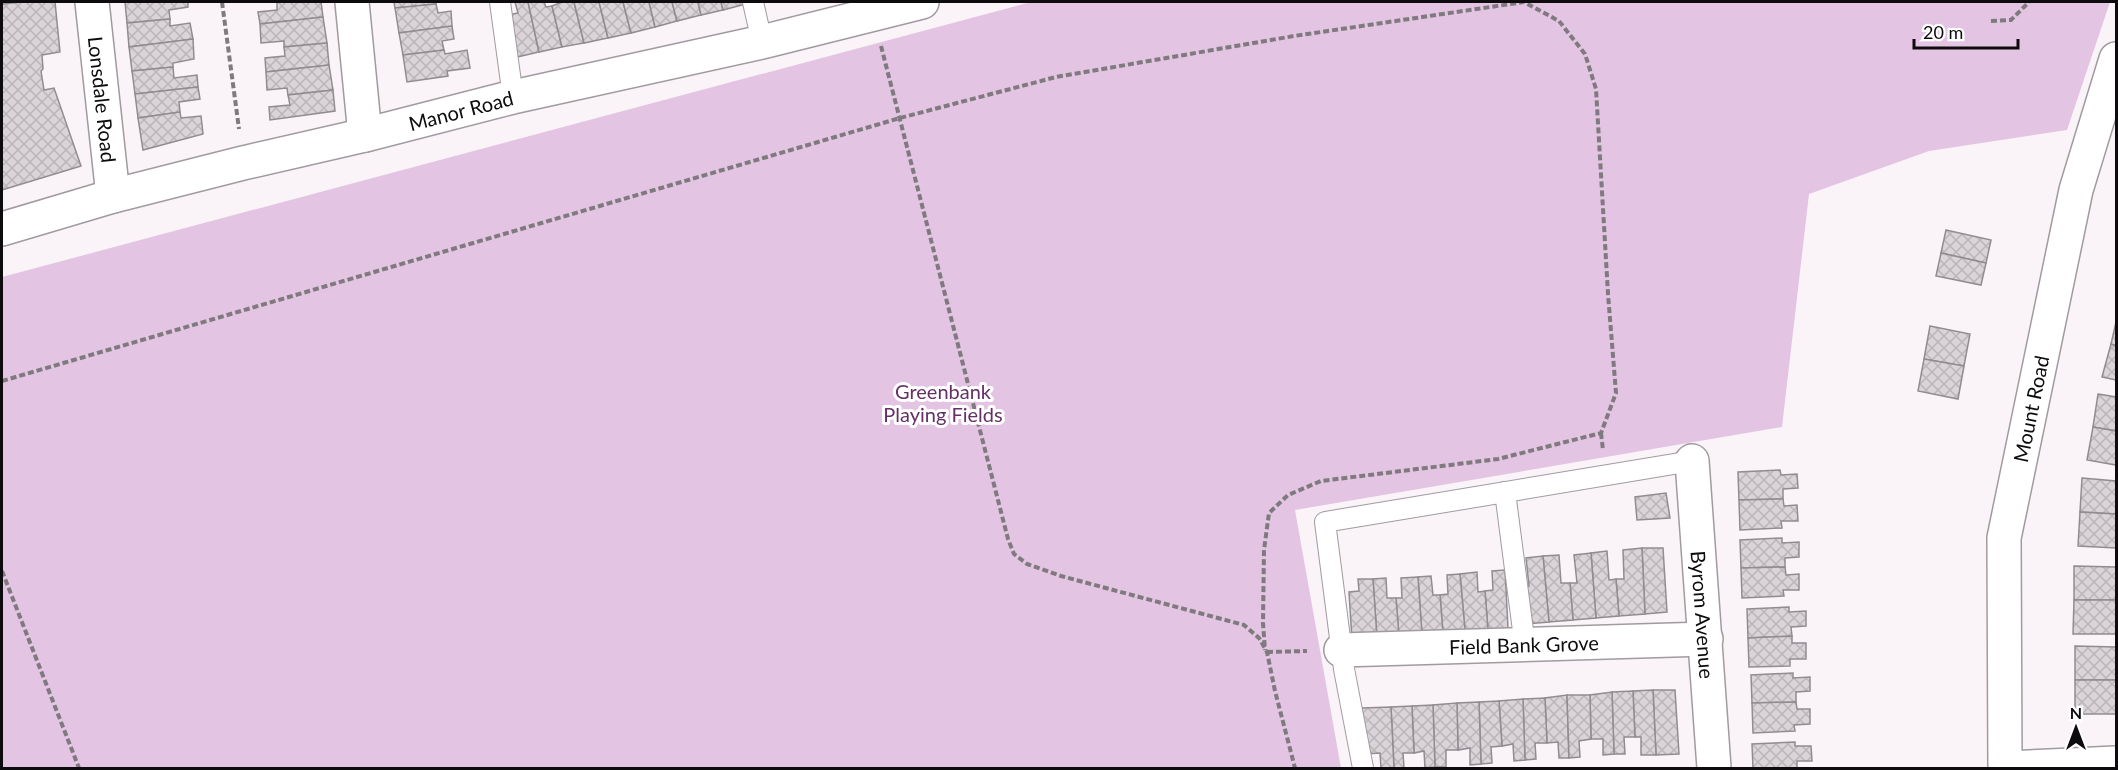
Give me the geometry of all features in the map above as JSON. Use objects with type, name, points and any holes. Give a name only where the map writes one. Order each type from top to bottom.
[{"type":"street","name":"Lonsdale Road","points":[[92,2],[113,196]]},
{"type":"street","points":[[352,2],[365,135]]},
{"type":"street","name":"Manor Road","points":[[2,229],[113,196],[513,97],[762,42],[922,2]]},
{"type":"street","name":"Mount Road","points":[[2005,768],[2004,537],[2076,190],[2106,131],[2116,59]]},
{"type":"street","name":"Byrom Avenue","points":[[1692,461],[1714,768]]},
{"type":"street","name":"Field Bank Grove","points":[[1341,650],[1706,639]]},
{"type":"street","points":[[2005,768],[2116,763]]},
{"type":"lane","points":[[500,2],[513,97]]},
{"type":"lane","points":[[753,2],[762,42]]},
{"type":"lane","points":[[1363,768],[1341,650],[1325,522],[1692,461]]},
{"type":"lane","points":[[1505,492],[1526,646]]},
{"type":"path","points":[[222,2],[243,164]]},
{"type":"path","points":[[2,381],[900,118],[1056,76],[1305,34],[1524,2],[1559,21],[1585,54],[1596,89],[1616,393],[1601,433],[1604,457]]},
{"type":"path","points":[[1991,21],[2011,20],[2029,2]]},
{"type":"path","points":[[872,15],[1008,539],[1014,554],[1027,564],[1061,576],[1244,625],[1259,638],[1266,651]]},
{"type":"path","points":[[1295,768],[1266,651],[1263,623],[1264,550],[1269,513],[1288,495],[1321,481],[1498,459],[1601,433]]},
{"type":"path","points":[[2,571],[79,768]]},
{"type":"path","points":[[1266,651],[1305,651]]},
{"type":"green space","name":"Greenbank Playing Fields","points":[[1031,2],[2110,2],[2067,130],[1929,151],[1809,194],[1782,427],[1295,510],[1341,768],[2,768],[2,277]]},
{"type":"building","points":[[55,2],[60,52],[42,55],[43,69],[41,71],[44,90],[54,88],[81,166],[2,190],[2,4]]},
{"type":"building","points":[[125,2],[188,2],[188,7],[169,10],[170,19],[127,23]]},
{"type":"building","points":[[277,2],[321,2],[323,17],[260,24],[258,12],[277,10]]},
{"type":"building","points":[[394,2],[436,2],[436,4],[395,8]]},
{"type":"building","points":[[515,2],[528,2],[539,52],[517,57],[508,15],[518,13]]},
{"type":"building","points":[[528,2],[544,2],[546,7],[552,6],[562,47],[539,52]]},
{"type":"building","points":[[562,2],[574,2],[584,43],[562,47],[552,6]]},
{"type":"building","points":[[574,2],[599,2],[608,38],[584,43]]},
{"type":"building","points":[[599,2],[623,2],[631,33],[608,38]]},
{"type":"building","points":[[623,2],[649,2],[655,27],[631,33]]},
{"type":"building","points":[[649,2],[672,2],[677,21],[655,27]]},
{"type":"building","points":[[672,2],[698,2],[701,15],[677,21]]},
{"type":"building","points":[[698,2],[721,2],[723,10],[701,15]]},
{"type":"building","points":[[721,2],[746,2],[746,4],[723,10]]},
{"type":"building","points":[[436,4],[438,13],[451,11],[452,26],[399,33],[395,8]]},
{"type":"building","points":[[323,17],[327,43],[284,47],[284,41],[261,43],[260,24]]},
{"type":"building","points":[[170,19],[170,26],[190,23],[193,39],[129,47],[127,23]]},
{"type":"building","points":[[452,26],[454,39],[442,41],[444,50],[403,55],[399,33]]},
{"type":"building","points":[[193,39],[194,59],[173,63],[173,67],[132,71],[129,47]]},
{"type":"building","points":[[327,43],[329,65],[266,72],[265,58],[285,56],[284,47]]},
{"type":"building","points":[[444,50],[445,54],[467,50],[470,68],[447,71],[448,76],[407,82],[403,55]]},
{"type":"building","points":[[329,65],[333,90],[288,95],[287,88],[267,90],[266,72]]},
{"type":"building","points":[[173,67],[174,78],[197,75],[198,87],[135,94],[132,71]]},
{"type":"building","points":[[198,87],[200,99],[179,102],[180,112],[138,118],[135,94]]},
{"type":"building","points":[[333,90],[335,111],[270,120],[269,107],[290,105],[288,95]]},
{"type":"building","points":[[180,112],[181,118],[201,116],[203,134],[143,150],[138,118]]},
{"type":"building","points":[[1946,230],[1991,240],[1986,263],[1941,253]]},
{"type":"building","points":[[1941,253],[1986,263],[1981,285],[1936,276]]},
{"type":"building","points":[[2116,322],[2116,346],[2111,344]]},
{"type":"building","points":[[1930,326],[1970,334],[1964,366],[1924,359]]},
{"type":"building","points":[[2111,344],[2116,346],[2116,380],[2102,377]]},
{"type":"building","points":[[1924,359],[1964,366],[1958,399],[1918,391]]},
{"type":"building","points":[[2098,394],[2116,397],[2116,431],[2093,427]]},
{"type":"building","points":[[2093,427],[2116,431],[2116,465],[2087,460]]},
{"type":"building","points":[[1780,470],[1781,475],[1797,474],[1798,488],[1783,489],[1783,499],[1739,500],[1738,472]]},
{"type":"building","points":[[2082,478],[2116,481],[2116,514],[2080,512]]},
{"type":"building","points":[[1666,493],[1670,518],[1637,520],[1635,497]]},
{"type":"building","points":[[1783,499],[1784,506],[1797,505],[1798,521],[1781,521],[1782,528],[1740,530],[1739,500]]},
{"type":"building","points":[[2080,512],[2116,514],[2116,548],[2078,546]]},
{"type":"building","points":[[1782,538],[1782,543],[1799,542],[1799,557],[1785,558],[1785,567],[1741,568],[1740,540]]},
{"type":"building","points":[[1642,548],[1663,548],[1667,612],[1645,614]]},
{"type":"building","points":[[1642,548],[1645,614],[1619,616],[1616,579],[1624,579],[1623,550]]},
{"type":"building","points":[[1607,551],[1609,580],[1616,579],[1619,616],[1596,618],[1591,553]]},
{"type":"building","points":[[1591,553],[1596,618],[1573,620],[1570,583],[1577,583],[1574,555]]},
{"type":"building","points":[[1559,555],[1561,583],[1570,583],[1573,620],[1549,622],[1543,556]]},
{"type":"building","points":[[1543,556],[1549,622],[1525,624],[1522,587],[1529,586],[1526,558]]},
{"type":"building","points":[[2074,566],[2116,567],[2116,600],[2074,600]]},
{"type":"building","points":[[1785,567],[1786,575],[1799,574],[1799,590],[1783,590],[1784,596],[1742,598],[1741,568]]},
{"type":"building","points":[[1505,570],[1508,628],[1488,630],[1485,591],[1493,590],[1492,571]]},
{"type":"building","points":[[1477,572],[1478,592],[1485,591],[1488,630],[1465,630],[1460,574]]},
{"type":"building","points":[[1460,574],[1465,630],[1443,633],[1440,595],[1448,594],[1447,575]]},
{"type":"building","points":[[1431,576],[1433,595],[1440,595],[1443,633],[1422,634],[1418,577]]},
{"type":"building","points":[[1418,577],[1422,634],[1399,636],[1396,598],[1402,598],[1401,578]]},
{"type":"building","points":[[1386,578],[1387,598],[1396,598],[1399,636],[1377,638],[1373,579]]},
{"type":"building","points":[[1358,579],[1373,579],[1377,638],[1352,640],[1349,592],[1359,591]]},
{"type":"building","points":[[2074,600],[2116,600],[2116,634],[2073,634]]},
{"type":"building","points":[[1789,607],[1789,612],[1806,611],[1806,626],[1791,627],[1792,636],[1748,638],[1747,609]]},
{"type":"building","points":[[1792,636],[1792,643],[1806,643],[1806,659],[1790,659],[1790,666],[1749,667],[1748,638]]},
{"type":"building","points":[[2075,646],[2116,647],[2116,680],[2075,680]]},
{"type":"building","points":[[1793,673],[1793,678],[1810,677],[1810,691],[1796,692],[1796,702],[1752,703],[1751,675]]},
{"type":"building","points":[[2075,680],[2116,680],[2116,714],[2075,714]]},
{"type":"building","points":[[1653,690],[1675,690],[1679,754],[1656,755]]},
{"type":"building","points":[[1653,690],[1656,755],[1641,755],[1641,737],[1635,737],[1633,691]]},
{"type":"building","points":[[1633,691],[1635,737],[1624,737],[1625,754],[1614,754],[1612,692]]},
{"type":"building","points":[[1612,692],[1614,754],[1603,755],[1603,739],[1591,739],[1590,695]]},
{"type":"building","points":[[1567,695],[1569,758],[1559,758],[1558,742],[1547,743],[1545,698]]},
{"type":"building","points":[[1567,695],[1590,695],[1591,739],[1579,741],[1580,757],[1569,758]]},
{"type":"building","points":[[1545,698],[1547,743],[1535,743],[1536,759],[1525,760],[1523,699]]},
{"type":"building","points":[[1523,699],[1525,760],[1514,761],[1513,744],[1502,746],[1499,701]]},
{"type":"building","points":[[1499,701],[1502,746],[1491,747],[1492,763],[1481,764],[1479,702]]},
{"type":"building","points":[[1479,702],[1481,764],[1470,765],[1470,748],[1458,750],[1457,703]]},
{"type":"building","points":[[1796,702],[1797,709],[1810,709],[1810,724],[1794,725],[1795,731],[1753,733],[1752,703]]},
{"type":"building","points":[[1457,703],[1458,750],[1446,750],[1446,767],[1435,767],[1433,705]]},
{"type":"building","points":[[1433,705],[1435,767],[1425,768],[1424,751],[1414,753],[1412,706]]},
{"type":"building","points":[[1412,706],[1414,753],[1403,753],[1404,768],[1394,768],[1391,707]]},
{"type":"building","points":[[1391,707],[1394,768],[1381,768],[1380,753],[1365,754],[1362,708]]},
{"type":"building","points":[[1795,742],[1795,746],[1811,746],[1812,761],[1797,761],[1797,768],[1753,768],[1752,744]]}]
